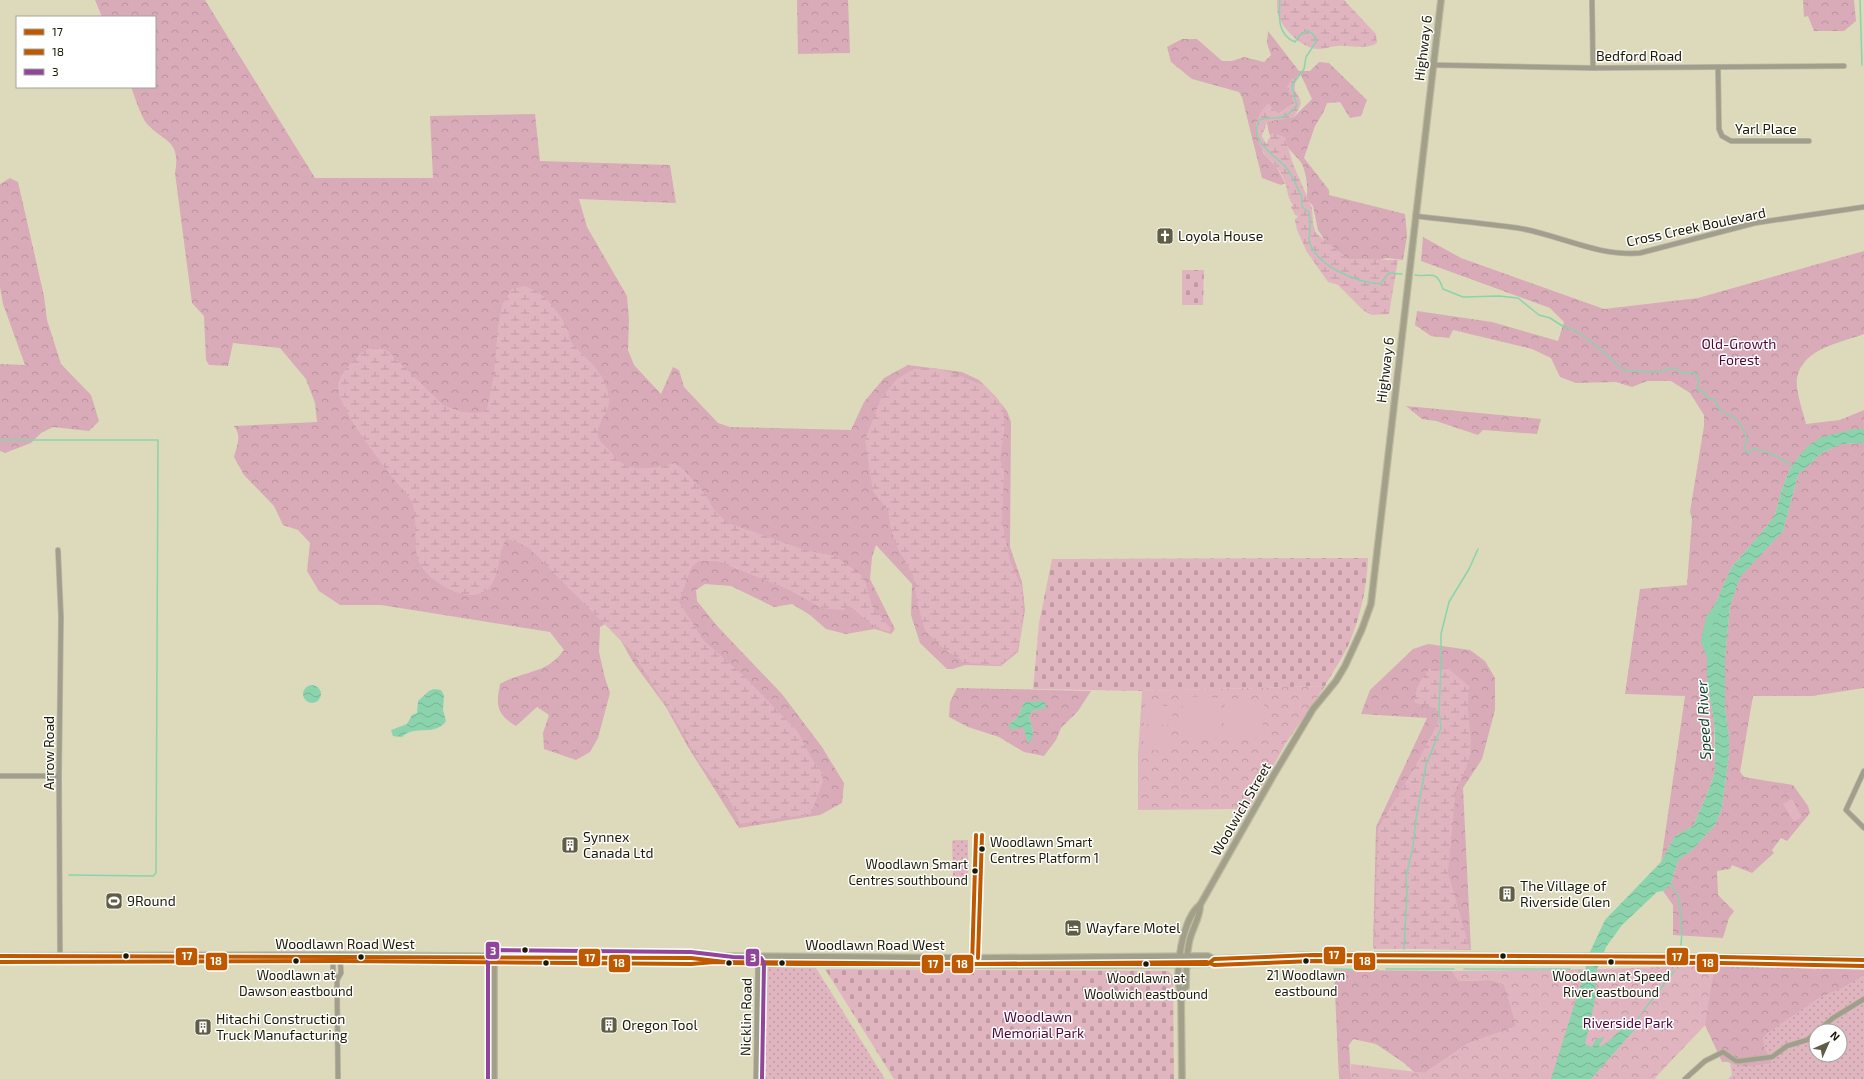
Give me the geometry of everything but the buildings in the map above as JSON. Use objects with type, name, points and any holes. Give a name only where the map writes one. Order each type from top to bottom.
[{"type":"main road","name":"Highway 6","points":[[1304,726],[1313,709],[1336,681],[1345,666],[1362,629],[1371,604],[1441,0]]},
{"type":"main road","name":"Woolwich Street","points":[[1182,1079],[1181,992],[1179,987],[1179,964],[1187,927],[1195,909],[1200,904],[1273,776],[1304,726]]},
{"type":"main road","name":"Woolwich Street","points":[[1181,992],[1186,987],[1187,956],[1192,929],[1201,912],[1200,904]]},
{"type":"main road","name":"Woodlawn Road West","points":[[0,956],[340,955],[691,958],[715,956],[1050,958],[1208,956],[1214,959],[1208,964],[1179,964],[733,963],[691,958]]},
{"type":"main road","points":[[1214,959],[1313,955],[1585,957],[1721,956],[1864,960]]},
{"type":"main road","points":[[494,956],[494,1079]]},
{"type":"street","points":[[1592,0],[1593,68]]},
{"type":"street","name":"Bedford Road","points":[[1434,66],[1593,68],[1844,66]]},
{"type":"street","name":"Yarl Place","points":[[1718,67],[1719,129],[1724,138],[1731,141],[1809,140]]},
{"type":"street","name":"Cross Creek Boulevard","points":[[1415,216],[1519,228],[1599,251],[1623,254],[1640,253],[1755,223],[1864,207]]},
{"type":"street","name":"Arrow Road","points":[[58,550],[62,618],[59,776],[60,955]]},
{"type":"street","points":[[1864,771],[1846,810],[1864,828]]},
{"type":"street","points":[[0,776],[59,776]]},
{"type":"street","points":[[333,955],[333,972],[337,980]]},
{"type":"street","points":[[338,1079],[337,980],[340,973],[340,955]]},
{"type":"street","name":"Nicklin Road","points":[[756,1079],[758,956]]},
{"type":"street","points":[[1827,1023],[1864,999]]},
{"type":"street","points":[[1685,1079],[1705,1061],[1723,1052],[1736,1061],[1772,1057],[1787,1046],[1808,1039]]},
{"type":"green space","points":[[95,0],[205,0],[315,178],[433,178],[430,116],[535,114],[540,161],[670,165],[676,203],[579,199],[587,227],[627,296],[629,320],[628,350],[634,365],[661,394],[673,367],[679,370],[684,387],[718,423],[730,427],[851,430],[864,402],[884,378],[908,365],[962,372],[979,380],[1007,411],[1011,422],[1010,547],[1022,582],[1025,610],[1018,652],[1001,666],[965,665],[953,669],[947,669],[920,643],[911,615],[912,584],[876,545],[872,557],[870,579],[895,629],[891,634],[875,629],[846,634],[826,629],[810,615],[792,604],[774,607],[731,586],[705,584],[696,590],[697,601],[718,627],[782,694],[822,747],[844,783],[842,803],[820,815],[739,828],[688,747],[666,707],[633,662],[610,621],[600,627],[599,652],[610,693],[598,738],[590,752],[576,760],[544,749],[543,733],[549,715],[537,707],[516,726],[509,722],[501,713],[498,698],[500,684],[550,664],[564,650],[550,632],[381,605],[340,605],[319,591],[307,571],[310,543],[298,530],[283,525],[274,506],[244,475],[234,457],[238,433],[234,426],[317,422],[315,403],[306,379],[280,348],[233,343],[228,366],[209,365],[206,360],[204,316],[192,303],[175,173],[176,154],[170,143],[147,124],[140,112],[131,88],[156,88],[156,16],[102,16]]},
{"type":"green space","points":[[797,0],[848,0],[850,53],[798,54]]},
{"type":"green space","points":[[1277,0],[1344,0],[1376,34],[1377,43],[1365,47],[1341,46],[1319,49],[1307,46],[1294,38],[1284,27],[1278,15]]},
{"type":"green space","points":[[1803,0],[1854,0],[1856,21],[1844,31],[1814,31],[1808,16],[1804,17]]},
{"type":"green space","points":[[1268,31],[1299,71],[1310,71],[1319,62],[1329,63],[1367,100],[1361,116],[1350,118],[1340,102],[1327,103],[1315,126],[1304,158],[1329,190],[1329,195],[1405,214],[1407,236],[1403,260],[1387,258],[1379,260],[1348,259],[1326,242],[1318,230],[1313,206],[1306,198],[1307,181],[1302,164],[1286,144],[1272,138],[1267,122],[1271,120],[1294,117],[1312,99],[1301,75],[1291,80],[1294,103],[1278,114],[1268,104],[1256,124],[1263,153],[1276,166],[1285,183],[1281,185],[1262,178],[1242,97],[1239,92],[1192,79],[1171,62],[1167,47],[1182,39],[1197,39],[1222,61],[1232,61],[1244,57],[1264,62],[1271,55],[1267,43]]},
{"type":"green space","points":[[1299,75],[1295,83],[1295,91],[1300,98],[1300,104],[1294,117],[1267,122],[1262,136],[1266,144],[1272,133],[1285,137],[1293,164],[1312,208],[1313,224],[1316,233],[1348,259],[1398,260],[1389,314],[1372,315],[1364,311],[1338,285],[1328,282],[1307,252],[1297,230],[1295,220],[1298,216],[1295,215],[1291,207],[1293,205],[1283,178],[1276,166],[1264,154],[1260,146],[1256,126],[1257,120],[1263,109],[1268,104],[1278,114],[1294,103],[1287,87],[1291,80]]},
{"type":"green space","points":[[10,178],[18,182],[44,296],[47,320],[61,364],[91,395],[99,421],[89,431],[53,427],[41,433],[31,443],[5,453],[0,451],[0,364],[25,365],[3,304],[0,287],[0,184]]},
{"type":"green space","name":"Old-Growth Forest","points":[[1423,237],[1461,258],[1604,309],[1698,298],[1864,251],[1864,334],[1834,344],[1815,353],[1801,368],[1797,378],[1797,383],[1798,394],[1806,424],[1840,420],[1864,410],[1864,429],[1854,429],[1800,455],[1789,471],[1781,492],[1775,515],[1731,568],[1716,602],[1707,632],[1707,679],[1714,723],[1715,772],[1693,826],[1675,836],[1661,862],[1685,696],[1625,694],[1640,589],[1687,585],[1692,519],[1690,512],[1704,426],[1704,415],[1690,393],[1671,381],[1647,381],[1632,387],[1616,382],[1576,383],[1560,377],[1551,358],[1532,349],[1453,330],[1449,338],[1431,336],[1415,325],[1417,311],[1492,322],[1558,341],[1564,322],[1550,308],[1421,261]]},
{"type":"green space","points":[[1182,270],[1204,270],[1203,305],[1182,305]]},
{"type":"green space","points":[[524,286],[545,298],[556,310],[565,323],[571,342],[595,367],[604,381],[609,403],[600,424],[598,435],[602,443],[619,461],[628,466],[640,468],[658,467],[675,463],[684,470],[706,495],[714,510],[728,523],[805,550],[835,556],[860,574],[865,581],[872,606],[891,629],[890,632],[884,631],[868,622],[849,606],[843,610],[822,608],[787,589],[717,561],[699,561],[691,568],[679,602],[704,641],[744,676],[798,732],[812,759],[822,773],[823,781],[811,814],[740,824],[729,799],[699,762],[682,731],[632,652],[529,548],[517,542],[506,539],[503,545],[496,576],[490,587],[482,593],[472,595],[461,594],[450,590],[439,584],[422,568],[417,554],[415,515],[412,503],[352,421],[339,396],[338,386],[340,378],[345,370],[361,353],[368,349],[379,348],[388,351],[443,405],[466,412],[483,412],[487,409],[494,374],[498,327],[502,305],[512,289]]},
{"type":"green space","points":[[935,368],[958,375],[985,386],[1002,405],[1005,424],[1000,460],[1004,470],[1002,522],[1010,561],[1022,588],[1023,611],[1022,629],[1017,651],[1001,665],[964,663],[946,651],[925,631],[917,602],[913,575],[898,549],[891,530],[888,510],[873,492],[865,440],[881,398],[897,379],[914,369]]},
{"type":"green space","points":[[1406,406],[1541,419],[1537,434],[1483,430],[1478,435],[1436,421],[1422,419]]},
{"type":"green space","points":[[1864,443],[1864,688],[1812,696],[1753,696],[1740,772],[1744,777],[1793,785],[1808,806],[1810,813],[1787,841],[1781,838],[1772,850],[1774,853],[1752,873],[1732,865],[1730,869],[1717,871],[1718,895],[1734,911],[1729,918],[1723,938],[1673,935],[1673,905],[1663,891],[1671,884],[1678,860],[1692,850],[1715,825],[1722,808],[1729,754],[1729,738],[1725,707],[1725,657],[1730,606],[1740,576],[1783,531],[1798,475],[1823,452],[1842,444]]},
{"type":"green space","points":[[1368,558],[1364,592],[1356,625],[1346,651],[1325,686],[1142,691],[1033,689],[1039,623],[1052,559]]},
{"type":"green space","points":[[1428,644],[1470,650],[1485,661],[1495,678],[1495,710],[1482,759],[1463,788],[1471,950],[1373,948],[1376,827],[1427,718],[1361,714],[1370,690],[1413,649]]},
{"type":"green space","points":[[1429,669],[1449,669],[1469,686],[1468,709],[1471,741],[1470,756],[1464,774],[1456,789],[1448,873],[1470,949],[1374,949],[1378,828],[1416,765],[1438,722],[1439,713],[1434,708],[1415,703],[1415,694],[1417,689]]},
{"type":"green space","points":[[1325,686],[1286,743],[1246,814],[1236,809],[1138,810],[1138,754],[1142,691]]},
{"type":"green space","points":[[957,688],[1091,691],[1078,711],[1061,728],[1056,740],[1044,756],[1024,752],[999,737],[968,727],[949,717],[950,702]],"holes":[[[1024,702],[1045,708],[1033,711],[1029,716],[1033,732],[1028,743],[1023,726],[1016,728],[1009,725],[1019,715]]]},
{"type":"green space","points":[[1183,696],[1222,698],[1220,737],[1181,735]]},
{"type":"green space","points":[[1225,698],[1264,700],[1262,739],[1223,736]]},
{"type":"green space","points":[[1145,705],[1173,706],[1172,725],[1144,724]]},
{"type":"green space","points":[[1144,731],[1172,732],[1171,751],[1143,750]]},
{"type":"green space","points":[[1792,799],[1802,817],[1794,822],[1783,804]]},
{"type":"green space","points":[[968,840],[968,881],[954,881],[951,879],[953,874],[952,841]]},
{"type":"green space","name":"Riverside Park","points":[[1715,965],[1705,1025],[1654,1079],[1351,1079],[1351,1064],[1425,1073],[1467,1044],[1516,1026],[1504,984],[1490,980],[1459,981],[1452,971],[1600,969]]},
{"type":"green space","points":[[1716,965],[1864,968],[1864,1079],[1728,1079],[1732,1075]]},
{"type":"green space","points":[[769,966],[816,968],[885,1079],[759,1079],[761,974],[764,969]]},
{"type":"green space","points":[[1677,966],[1799,968],[1817,970],[1827,968],[1864,970],[1864,975],[1842,988],[1820,997],[1766,1034],[1763,1038],[1764,1047],[1772,1063],[1746,1066],[1722,1062],[1705,1025],[1653,1079],[1591,1079]]},
{"type":"green space","name":"Woodlawn Memorial Park","points":[[825,969],[1168,971],[1173,976],[1174,1079],[894,1079]]},
{"type":"green space","points":[[1334,970],[1452,971],[1459,981],[1490,980],[1504,984],[1517,1026],[1467,1044],[1425,1073],[1414,1072],[1404,1063],[1376,1044],[1353,1039],[1349,1045],[1351,1079],[1339,1079]]},
{"type":"water","points":[[1854,429],[1864,429],[1864,443],[1842,444],[1823,452],[1798,475],[1783,531],[1740,577],[1730,606],[1725,657],[1725,707],[1729,738],[1729,754],[1722,808],[1715,825],[1692,850],[1678,860],[1671,884],[1663,891],[1657,892],[1622,925],[1606,947],[1596,972],[1595,1000],[1585,1044],[1592,1047],[1596,1039],[1605,1037],[1599,1045],[1600,1047],[1630,1024],[1636,1022],[1638,1025],[1591,1079],[1551,1079],[1589,954],[1605,920],[1661,862],[1675,836],[1693,826],[1715,772],[1714,723],[1707,679],[1707,632],[1716,602],[1731,568],[1775,515],[1781,492],[1789,471],[1800,455],[1809,445],[1822,437]]},
{"type":"water","points":[[308,685],[316,685],[321,690],[319,701],[316,703],[308,703],[303,698],[303,690]]},
{"type":"water","points":[[434,689],[441,690],[444,695],[443,710],[446,721],[441,726],[431,730],[413,731],[402,737],[393,736],[391,730],[407,724],[412,715],[417,713],[418,701],[429,691]]},
{"type":"water","points":[[1043,701],[1046,708],[1033,711],[1029,716],[1033,732],[1031,741],[1028,743],[1023,727],[1012,730],[1009,729],[1009,725],[1019,715],[1024,702]]},
{"type":"waterway","points":[[1280,0],[1280,24],[1285,35],[1295,42],[1300,35],[1308,31],[1313,34],[1316,42],[1306,57],[1304,69],[1293,84],[1292,88],[1297,106],[1291,112],[1282,117],[1265,118],[1259,120],[1257,135],[1264,147],[1286,167],[1295,182],[1302,198],[1302,207],[1309,212],[1309,240],[1319,258],[1338,271],[1370,283],[1380,284],[1389,273],[1402,274]]},
{"type":"waterway","points":[[1860,0],[1862,65]]},
{"type":"waterway","points":[[1415,275],[1435,276],[1438,278],[1443,289],[1463,297],[1499,296],[1518,298],[1539,315],[1550,318],[1564,327],[1574,330],[1593,343],[1625,371],[1657,372],[1675,368],[1682,373],[1697,374],[1699,382],[1697,387],[1698,390],[1703,391],[1706,397],[1715,400],[1722,412],[1735,418],[1741,424],[1747,438],[1744,449],[1748,453],[1753,449],[1763,451],[1780,458],[1794,467]]},
{"type":"waterway","points":[[0,440],[158,440],[156,873],[153,876],[69,875]]},
{"type":"waterway","points":[[1404,949],[1407,893],[1406,877],[1413,847],[1416,819],[1426,765],[1441,728],[1439,710],[1441,634],[1449,602],[1469,569],[1478,549]]},
{"type":"waterway","name":"Speed River","points":[[1711,656],[1705,641],[1710,618],[1718,607]]},
{"type":"waterway","points":[[1671,884],[1679,898],[1682,931],[1681,945]]},
{"type":"waterway","points":[[1334,969],[1378,970]]},
{"type":"waterway","points":[[1386,969],[1454,969]]},
{"type":"waterway","points":[[1464,969],[1570,969]]},
{"type":"waterway","points":[[1579,970],[1585,975]]},
{"type":"waterway","points":[[1644,1010],[1675,970]]},
{"type":"waterway","points":[[1635,1023],[1641,1015]]},
{"type":"transit line","name":"17","points":[[972,965],[976,835]]},
{"type":"transit line","name":"18","points":[[978,958],[982,835]]},
{"type":"transit line","name":"3","points":[[488,1079],[488,956],[490,952],[494,950],[691,952],[733,957],[761,958],[764,963],[762,1079]]},
{"type":"transit line","name":"17","points":[[0,956],[691,958],[733,963],[798,964],[1208,964],[1214,959],[1313,955],[1721,957],[1864,960]]},
{"type":"transit line","name":"18","points":[[0,962],[337,961],[691,964],[715,962],[972,964],[1207,962],[1214,965],[1313,961],[1721,963],[1864,966]]},
{"type":"place","name":"Loyola House","points":[[1165,236]]},
{"type":"place","name":"Synnex Canada Ltd","points":[[570,845]]},
{"type":"place","name":"Woodlawn Smart Centres Platform 1","points":[[982,849]]},
{"type":"place","name":"Woodlawn Smart Centres southbound","points":[[975,871]]},
{"type":"place","name":"The Village of Riverside Glen","points":[[1507,894]]},
{"type":"place","name":"9Round","points":[[114,901]]},
{"type":"place","name":"Wayfare Motel","points":[[1073,928]]},
{"type":"place","name":"Woodlawn at Dawson eastbound","points":[[296,961]]},
{"type":"place","name":"21 Woodlawn eastbound","points":[[1306,961]]},
{"type":"place","name":"Woodlawn at Speed River eastbound","points":[[1611,962]]},
{"type":"place","name":"Woodlawn at Woolwich eastbound","points":[[1146,964]]},
{"type":"place","name":"Oregon Tool","points":[[609,1025]]},
{"type":"place","name":"Hitachi Construction Truck Manufacturing","points":[[203,1027]]}]
